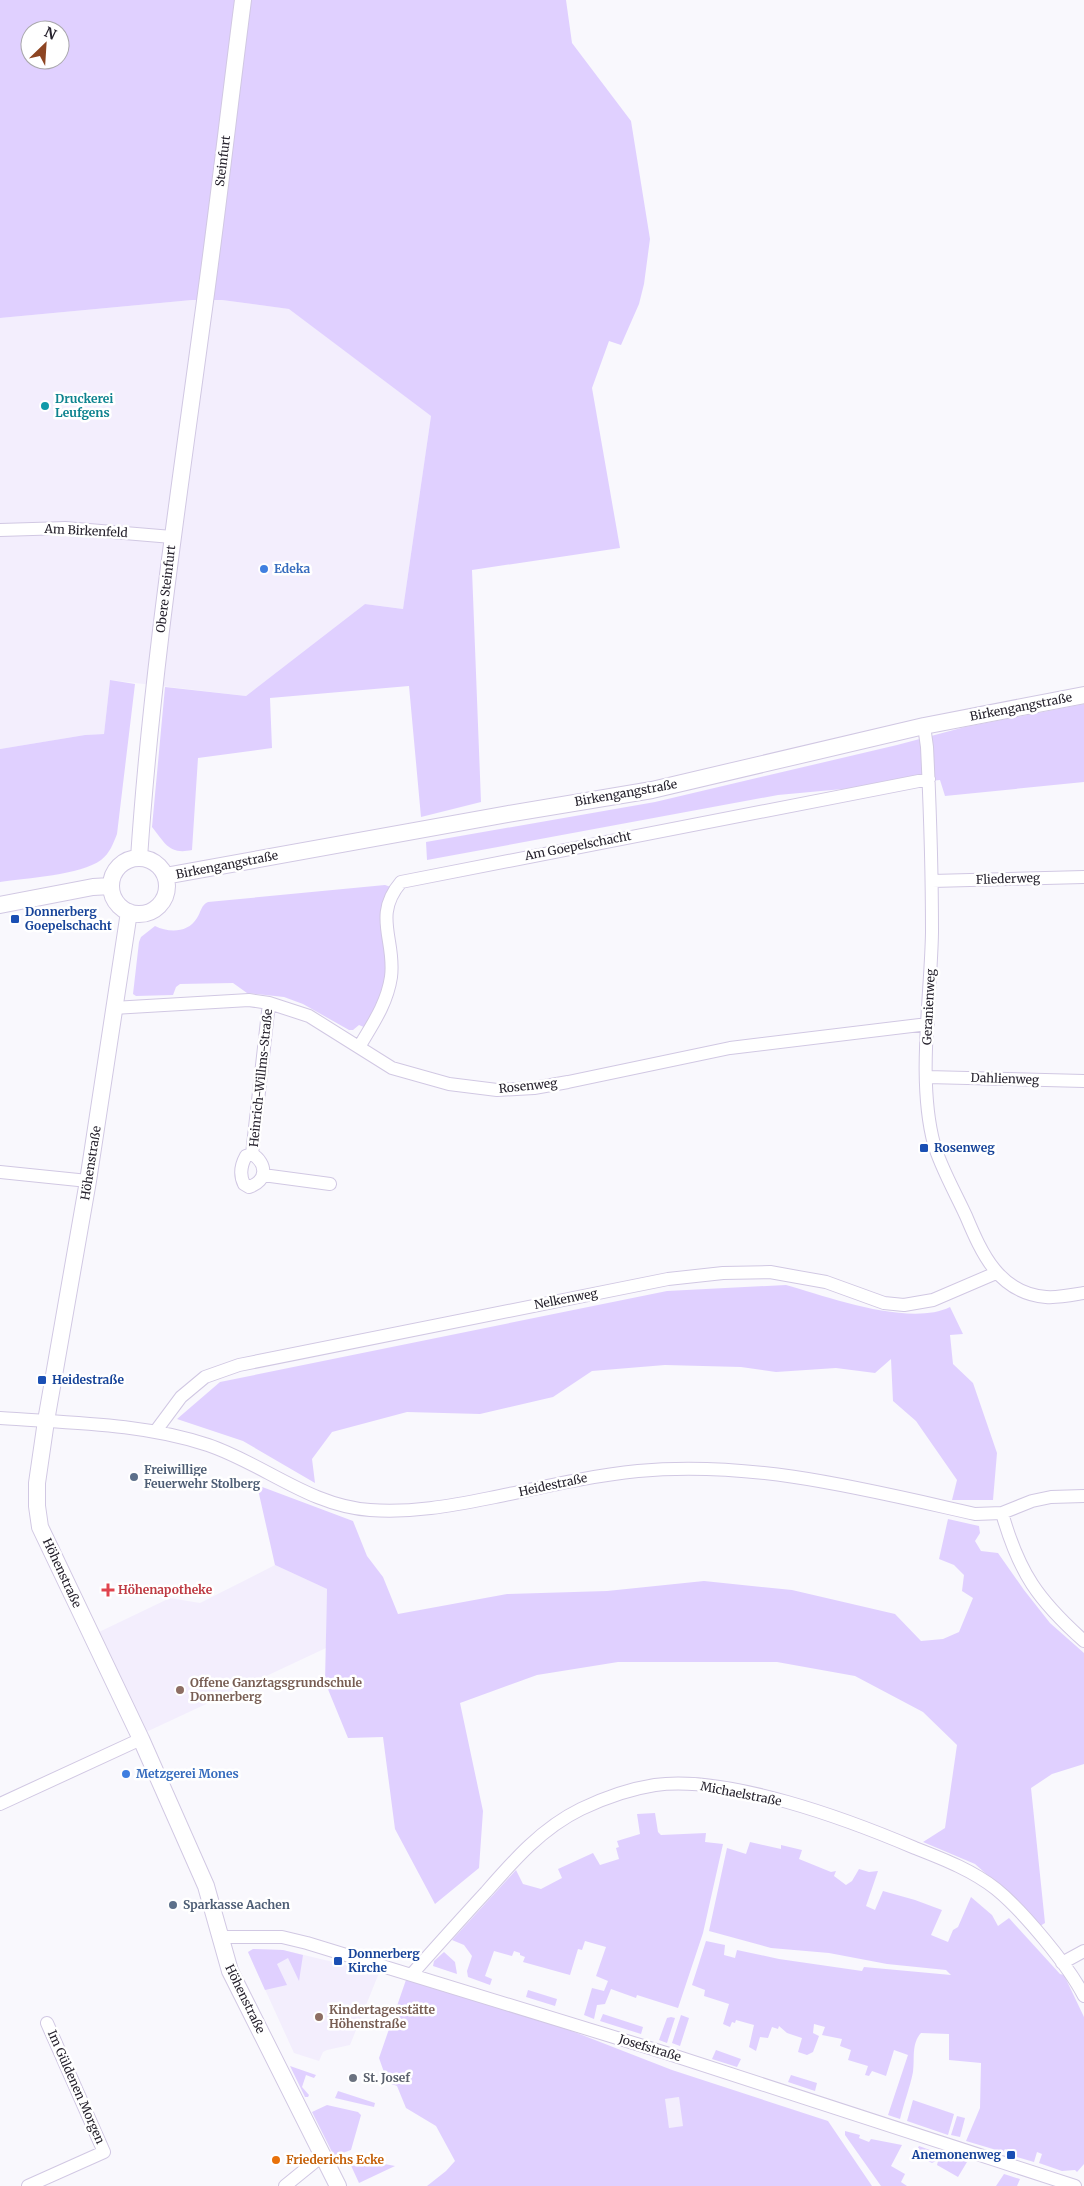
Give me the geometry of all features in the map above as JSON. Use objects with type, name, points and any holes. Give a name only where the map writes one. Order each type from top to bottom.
[{"type":"street","name":"Steinfurt","points":[[203,322],[243,0]]},
{"type":"street","name":"Obere Steinfurt","points":[[139,858],[149,740],[172,537],[203,322]]},
{"type":"street","name":"Am Birkenfeld","points":[[0,530],[65,528],[172,537]]},
{"type":"street","name":"Birkengangstraße","points":[[165,876],[652,790],[924,726],[1084,695]]},
{"type":"street","name":"Geranienweg","points":[[924,726],[929,780],[932,881],[931,964],[926,1076],[928,1111],[934,1144],[981,1252],[996,1273],[1013,1286],[1032,1295],[1048,1297],[1084,1294]]},
{"type":"street","name":"Am Goepelschacht","points":[[359,1047],[381,1010],[388,992],[391,976],[386,908],[394,890],[401,882],[929,780]]},
{"type":"street","points":[[139,858],[155,863],[165,876],[167,887],[164,897],[158,906],[149,912],[139,914],[129,912],[116,902],[111,886],[114,874],[121,864],[139,858]]},
{"type":"street","name":"Fliederweg","points":[[932,881],[1084,877]]},
{"type":"street","points":[[0,905],[93,887],[111,886]]},
{"type":"street","name":"Höhenstraße","points":[[129,912],[88,1181],[37,1483],[37,1506],[40,1527],[141,1739],[206,1886],[219,1938],[230,1971],[338,2186]]},
{"type":"street","name":"Rosenweg","points":[[113,1008],[249,1000],[269,1003],[309,1016],[392,1068],[450,1084],[497,1090],[534,1088],[568,1082],[730,1048],[928,1024]]},
{"type":"street","name":"Heinrich-Willms-Straße","points":[[252,1154],[269,1003]]},
{"type":"street","name":"Dahlienweg","points":[[926,1076],[1084,1081]]},
{"type":"street","name":"Heinrich-Willms-Straße","points":[[252,1154],[259,1158],[263,1164],[263,1175],[260,1181],[249,1187],[241,1179],[242,1163],[246,1156],[252,1154]]},
{"type":"street","points":[[0,1172],[88,1181]]},
{"type":"street","points":[[263,1175],[330,1184]]},
{"type":"street","name":"Nelkenweg","points":[[155,1432],[181,1397],[205,1377],[240,1365],[668,1279],[770,1272],[826,1282],[884,1303],[904,1305],[933,1300],[996,1273]]},
{"type":"street","name":"Heidestraße","points":[[0,1418],[155,1432],[229,1452],[333,1504],[368,1510],[414,1510],[452,1505],[593,1476],[683,1468],[738,1470],[799,1477],[974,1514],[1002,1513],[1032,1501],[1084,1496]]},
{"type":"street","points":[[1002,1513],[1011,1543],[1024,1574],[1054,1614],[1084,1641]]},
{"type":"street","points":[[0,1804],[141,1739]]},
{"type":"street","name":"Michaelstraße","points":[[412,1974],[520,1855],[546,1830],[580,1810],[614,1795],[655,1785],[674,1784],[718,1788],[805,1808],[848,1821],[951,1863],[996,1890],[1026,1920],[1062,1963],[1084,1996]]},
{"type":"street","name":"Josefstraße","points":[[219,1938],[282,1937],[412,1974],[812,2100],[1075,2186]]},
{"type":"street","points":[[1062,1963],[1084,1951]]},
{"type":"street","name":"Im Güldenen Morgen","points":[[28,2186],[104,2152],[47,2022]]},
{"type":"street","points":[[286,2186],[323,2155]]},
{"type":"shaded area","points":[[0,0],[566,0],[572,43],[631,121],[650,239],[644,284],[639,304],[621,345],[609,341],[592,388],[620,548],[472,570],[481,802],[421,817],[409,686],[270,698],[272,748],[198,758],[192,850],[178,851],[173,849],[164,843],[152,827],[165,687],[246,696],[365,604],[403,609],[431,416],[289,309],[222,300],[192,300],[0,318]]},
{"type":"shaded area","points":[[192,300],[222,300],[290,309],[431,416],[403,609],[365,604],[246,696],[110,680],[104,734],[85,735],[0,749],[0,318]]},
{"type":"shaded area","points":[[110,680],[135,684],[117,834],[111,848],[101,860],[80,869],[53,875],[0,882],[0,749],[85,735],[104,734]]},
{"type":"shaded area","points":[[1084,704],[1084,782],[945,796],[940,780],[778,795],[427,860],[426,842],[655,802],[897,745],[965,727]]},
{"type":"shaded area","points":[[385,885],[391,887],[384,993],[366,1028],[359,1025],[353,1030],[349,1030],[303,1004],[284,997],[247,993],[233,983],[180,984],[176,987],[173,995],[136,996],[133,994],[141,937],[155,926],[166,930],[178,930],[189,927],[208,902]]},
{"type":"shaded area","points":[[786,1285],[846,1303],[892,1312],[913,1314],[933,1312],[950,1307],[963,1334],[950,1335],[953,1364],[973,1383],[997,1453],[993,1500],[952,1500],[957,1480],[916,1421],[893,1401],[891,1359],[875,1373],[836,1368],[776,1372],[741,1367],[665,1365],[592,1371],[553,1397],[480,1414],[407,1412],[332,1432],[312,1459],[315,1483],[243,1441],[177,1419],[220,1382],[667,1291]]},
{"type":"shaded area","points":[[257,1485],[353,1521],[367,1556],[383,1577],[398,1614],[507,1594],[607,1591],[704,1581],[792,1590],[895,1614],[921,1641],[943,1639],[959,1632],[973,1598],[962,1591],[964,1575],[954,1565],[939,1559],[948,1519],[979,1526],[980,1533],[975,1541],[981,1551],[998,1553],[1050,1623],[1084,1653],[1084,1764],[1052,1774],[1031,1788],[1045,1923],[1040,1926],[1011,1896],[975,1864],[923,1842],[945,1828],[957,1745],[923,1712],[855,1676],[777,1662],[618,1662],[537,1675],[460,1703],[483,1811],[479,1868],[435,1904],[395,1829],[383,1737],[348,1738],[325,1682],[327,1589],[275,1565]]},
{"type":"shaded area","name":"Offene Ganztagsgrundschule Donnerberg","points":[[275,1565],[327,1589],[326,1648],[144,1733],[99,1632],[170,1598],[200,1603]]},
{"type":"shaded area","points":[[655,1813],[658,1832],[661,1835],[706,1833],[705,1842],[723,1844],[703,1933],[678,2008],[637,1995],[636,1998],[611,1989],[605,2004],[597,2005],[594,2019],[584,2015],[592,1988],[604,1991],[608,1981],[596,1976],[606,1947],[585,1941],[582,1950],[578,1949],[570,1975],[523,1962],[525,1957],[514,1951],[512,1956],[494,1951],[485,1976],[492,1979],[490,1985],[468,1977],[467,1971],[472,1956],[464,1945],[452,1940],[516,1870],[523,1884],[541,1889],[562,1878],[558,1869],[593,1853],[600,1865],[619,1859],[616,1848],[619,1847],[617,1841],[640,1834],[637,1814]]},
{"type":"shaded area","points":[[750,1842],[781,1849],[781,1845],[802,1850],[799,1859],[831,1872],[836,1871],[834,1876],[846,1885],[852,1881],[859,1869],[869,1872],[878,1871],[866,1906],[875,1910],[883,1891],[942,1910],[931,1935],[948,1942],[953,1930],[958,1927],[971,1897],[992,1915],[998,1926],[1009,1918],[1060,1974],[1064,1975],[1084,2017],[1084,2164],[1077,2172],[1075,2170],[1062,2171],[1039,2163],[1042,2154],[1037,2152],[1034,2162],[1013,2156],[1014,2153],[1005,2149],[1003,2152],[966,2141],[980,2108],[981,2063],[949,2060],[949,2034],[921,2033],[918,2037],[915,2047],[913,2072],[900,2119],[888,2115],[908,2055],[894,2050],[886,2076],[872,2071],[869,2076],[865,2075],[868,2066],[848,2060],[851,2050],[840,2046],[842,2039],[822,2035],[825,2027],[814,2024],[813,2033],[819,2036],[813,2052],[807,2055],[798,2052],[802,2038],[787,2033],[779,2026],[778,2029],[772,2027],[768,2038],[760,2037],[756,2051],[749,2047],[754,2025],[736,2020],[735,2023],[732,2022],[730,2027],[723,2024],[729,2004],[704,1996],[705,1990],[692,1985],[706,1941],[725,1945],[724,1955],[735,1958],[737,1950],[779,1959],[862,1971],[864,1967],[951,1975],[946,1970],[887,1964],[829,1953],[771,1948],[709,1931],[727,1848],[746,1854]]},
{"type":"shaded area","name":"Kindertagesstätte Höhenstraße","points":[[253,1949],[283,1950],[379,1973],[350,2045],[323,2052],[319,2061],[294,2053],[248,1952]]},
{"type":"shaded area","points":[[253,1949],[283,1950],[303,1955],[299,1981],[288,1958],[277,1964],[287,1985],[265,1990],[248,1952]]},
{"type":"shaded area","points":[[444,1952],[455,1962],[457,1974],[433,1966],[434,1961]]},
{"type":"shaded area","points":[[407,1977],[541,2019],[672,2070],[828,2121],[872,2186],[427,2186],[455,2161],[436,2126],[406,2108],[397,2086],[383,2081],[385,2075],[379,2058]],"holes":[[[679,2097],[683,2126],[669,2128],[665,2099]]]},
{"type":"shaded area","points":[[528,1990],[557,1999],[555,2006],[526,1997]]},
{"type":"shaded area","points":[[603,2014],[643,2027],[641,2034],[600,2021]]},
{"type":"shaded area","points":[[681,2015],[689,2018],[680,2046],[672,2043]]},
{"type":"shaded area","points":[[667,2018],[675,2018],[667,2043],[659,2040]]},
{"type":"shaded area","points":[[716,2050],[741,2059],[737,2067],[712,2059]]},
{"type":"shaded area","points":[[290,2066],[316,2075],[314,2078],[306,2075],[302,2087],[309,2095],[308,2097],[305,2097]]},
{"type":"shaded area","points":[[791,2075],[817,2083],[815,2091],[788,2082]]},
{"type":"shaded area","points":[[338,2091],[375,2103],[374,2107],[335,2098]]},
{"type":"shaded area","points":[[679,2097],[684,2126],[669,2128],[664,2099]]},
{"type":"shaded area","points":[[913,2100],[954,2114],[948,2135],[907,2121]]},
{"type":"shaded area","points":[[327,2105],[358,2112],[361,2115],[351,2150],[334,2156],[312,2112]]},
{"type":"shaded area","points":[[957,2116],[965,2118],[960,2137],[951,2135]]},
{"type":"shaded area","points":[[845,2131],[860,2135],[859,2138],[869,2142],[871,2139],[902,2145],[891,2166],[905,2174],[901,2182],[907,2186],[881,2186],[845,2135]]},
{"type":"shaded area","points":[[919,2146],[938,2153],[936,2161],[932,2163],[914,2154]]},
{"type":"shaded area","points":[[940,2153],[967,2162],[958,2177],[937,2165]]},
{"type":"shaded area","points":[[354,2158],[395,2166],[359,2183],[348,2159]]},
{"type":"shaded area","points":[[1004,2174],[1020,2179],[1017,2186],[996,2186]]},
{"type":"place","name":"Druckerei Leufgens","points":[[45,406]]},
{"type":"place","name":"Edeka","points":[[264,569]]},
{"type":"place","name":"Donnerberg Goepelschacht","points":[[15,919]]},
{"type":"place","name":"Rosenweg","points":[[924,1148]]},
{"type":"place","name":"Heidestraße","points":[[42,1380]]},
{"type":"place","name":"Freiwillige Feuerwehr Stolberg","points":[[134,1477]]},
{"type":"place","name":"Höhenapotheke","points":[[108,1590]]},
{"type":"place","name":"Offene Ganztagsgrundschule Donnerberg","points":[[180,1690]]},
{"type":"place","name":"Metzgerei Mones","points":[[126,1774]]},
{"type":"place","name":"Sparkasse Aachen","points":[[173,1905]]},
{"type":"place","name":"Donnerberg Kirche","points":[[338,1961]]},
{"type":"place","name":"Kindertagesstätte Höhenstraße","points":[[319,2017]]},
{"type":"place","name":"St. Josef","points":[[353,2078]]},
{"type":"place","name":"Anemonenweg","points":[[1011,2155]]},
{"type":"place","name":"Friederichs Ecke","points":[[276,2160]]}]
